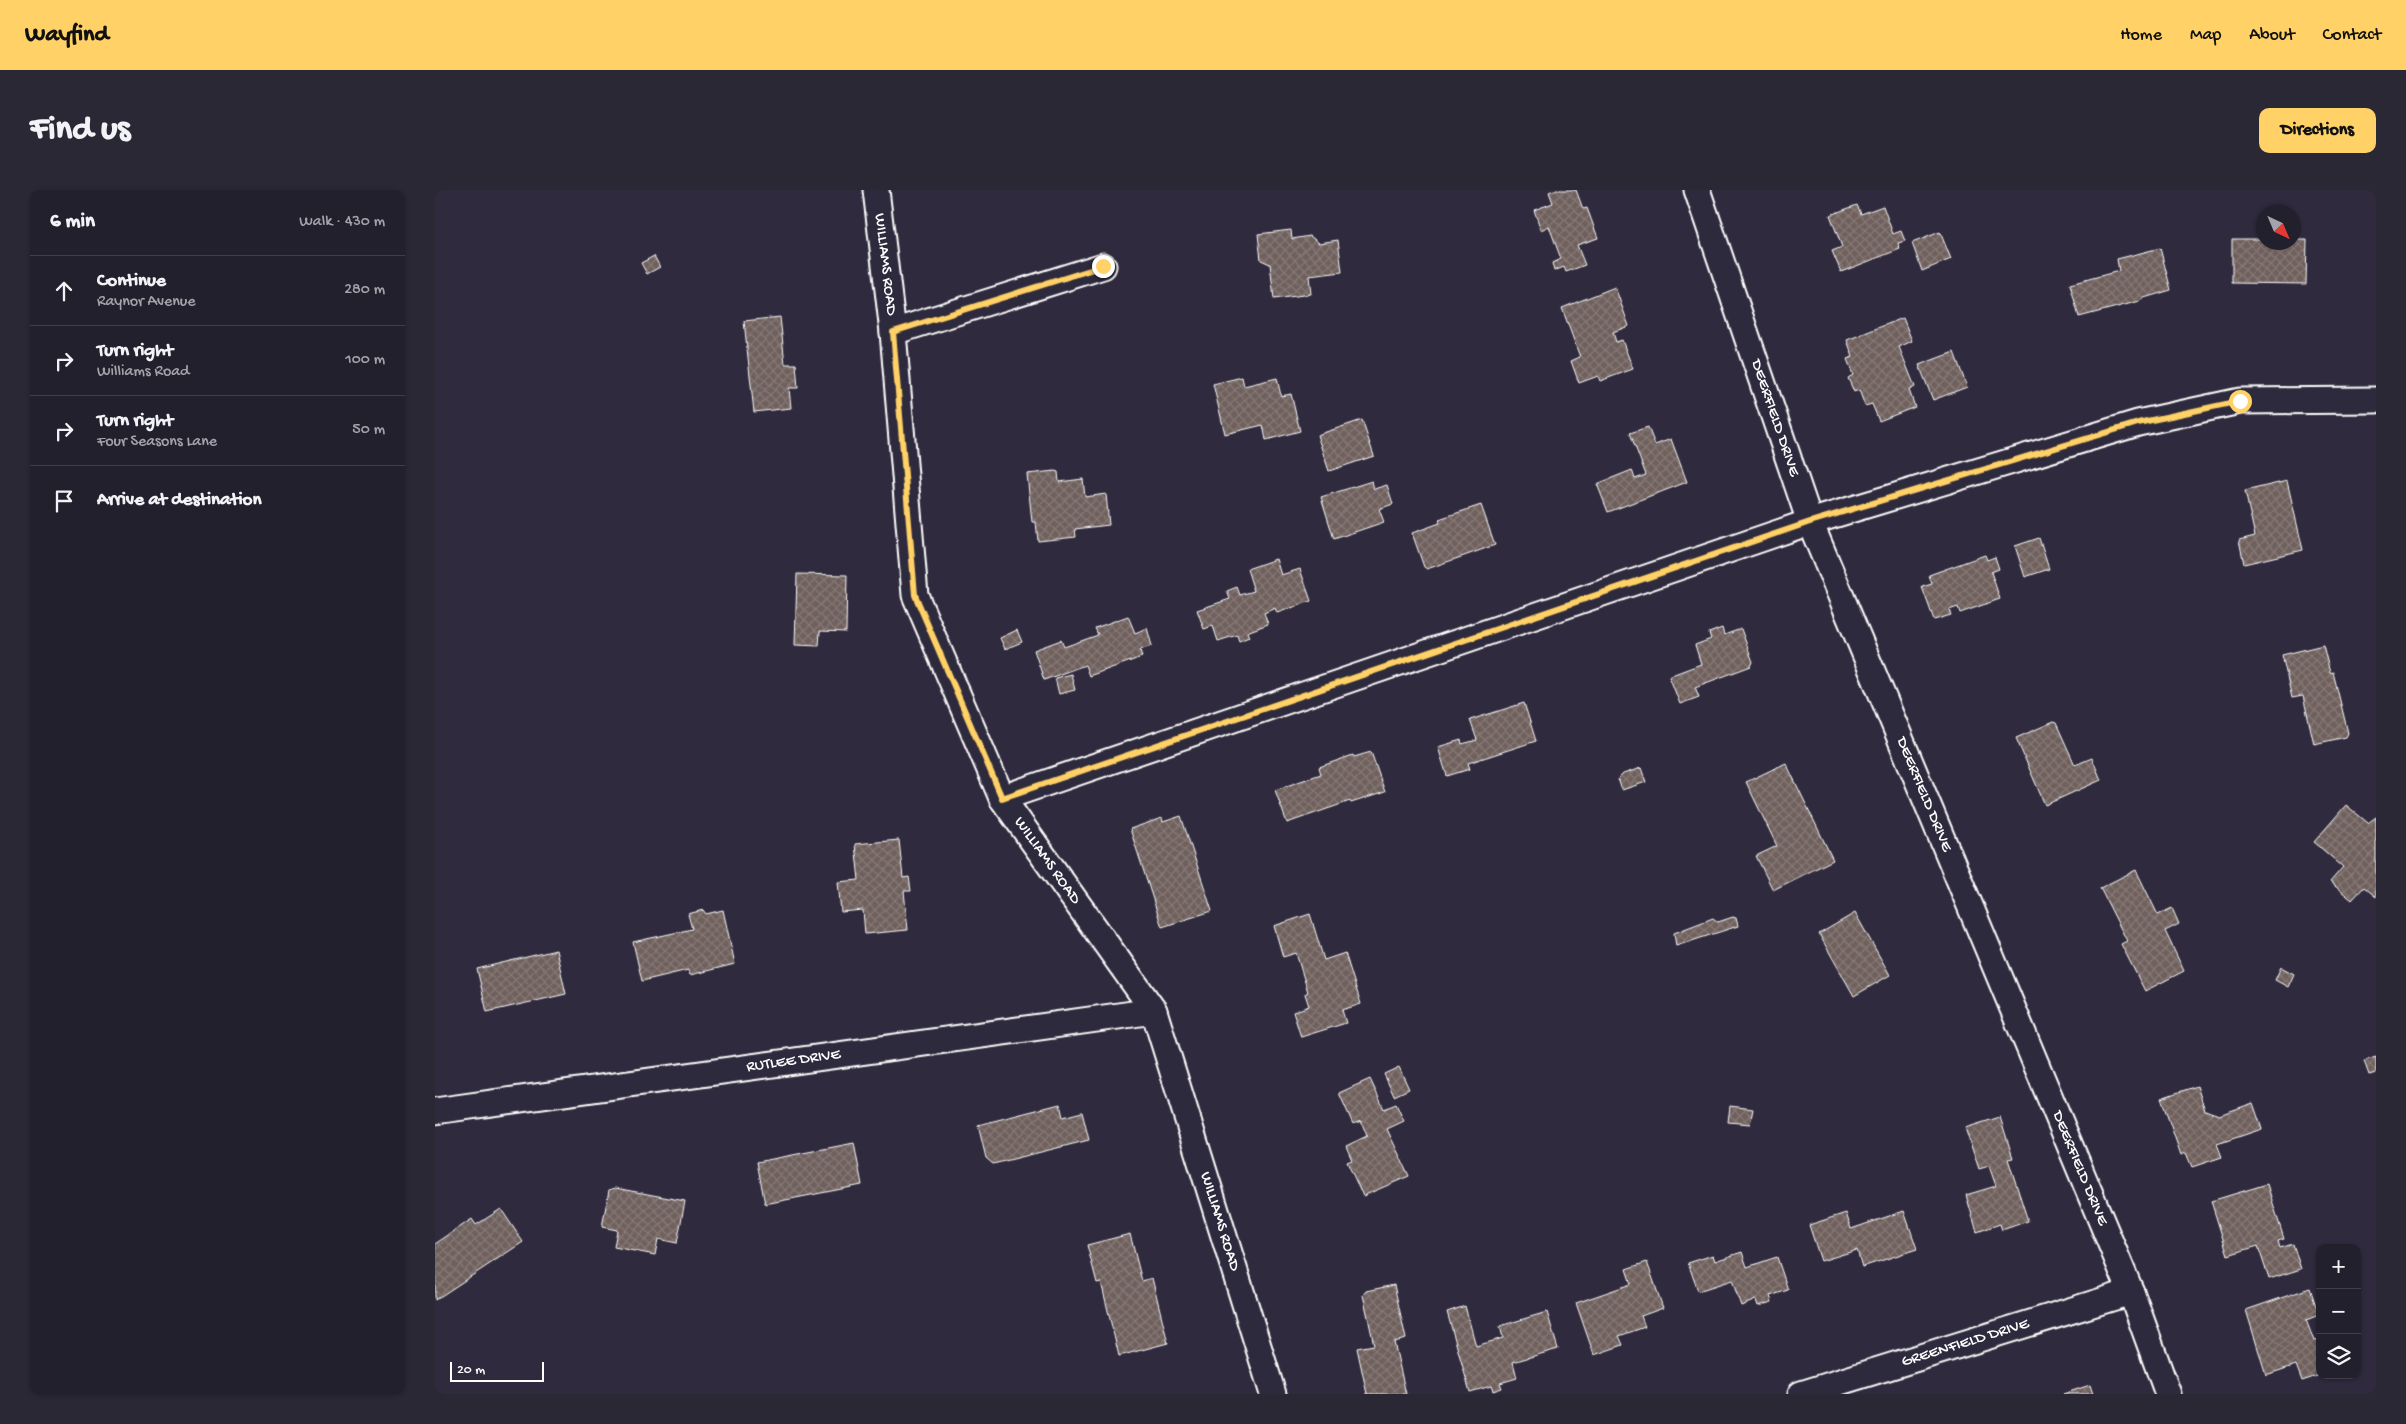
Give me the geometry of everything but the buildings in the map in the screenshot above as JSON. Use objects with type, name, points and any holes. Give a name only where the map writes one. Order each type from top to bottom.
[{"type":"street","name":"WILLIAMS ROAD","points":[[876,190],[893,332],[915,595],[1002,798],[1154,1011],[1273,1394]]},
{"type":"street","name":"DEERFIELD DRIVE","points":[[1697,190],[1810,522],[2131,1292],[2168,1394]]},
{"type":"street","points":[[893,332],[1103,266]]},
{"type":"street","points":[[1002,798],[1810,522],[2138,423],[2240,401],[2376,400]]},
{"type":"street","name":"RUTLEE DRIVE","points":[[435,1112],[1154,1011]]},
{"type":"street","name":"GREENFIELD DRIVE","points":[[1801,1394],[2131,1292]]},
{"type":"route","points":[[1103,266],[893,332],[915,595],[1002,798],[1810,522],[2138,423],[2240,401]]}]
